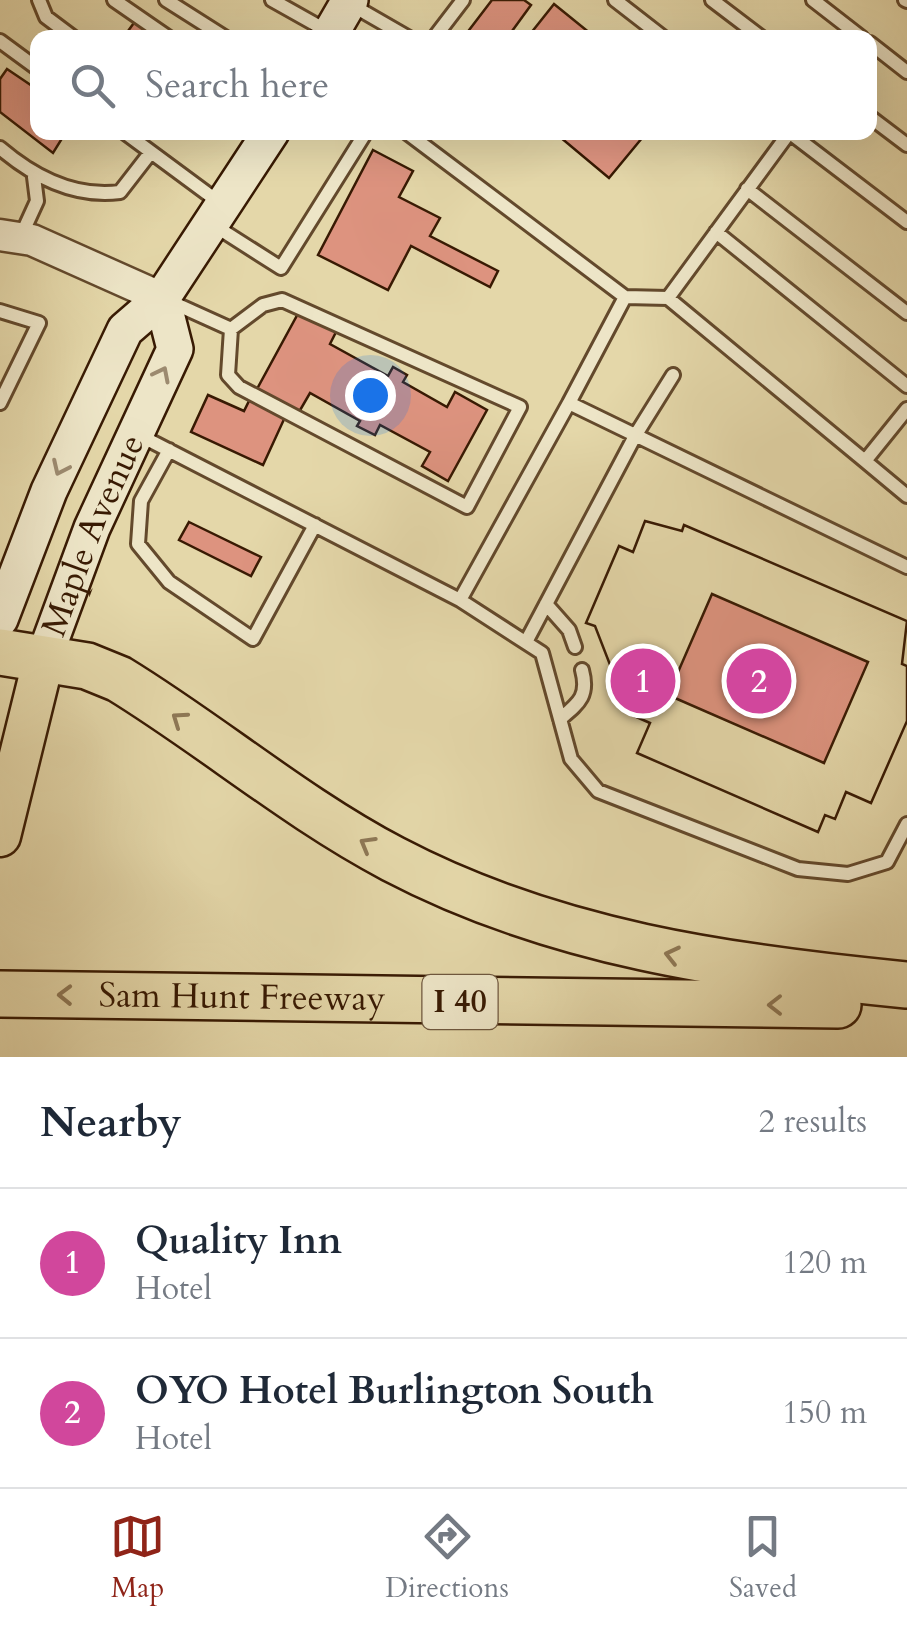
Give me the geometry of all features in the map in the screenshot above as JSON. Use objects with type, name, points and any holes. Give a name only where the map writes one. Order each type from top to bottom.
[{"type":"highway","points":[[0,652],[87,666],[119,680],[334,825],[453,888],[516,912],[690,959],[768,972],[907,985]]},
{"type":"highway","name":"Sam Hunt Freeway","points":[[7,994],[907,1006]]},
{"type":"main road","points":[[333,30],[349,1]]},
{"type":"main road","name":"Maple Avenue","points":[[0,619],[49,492],[124,330],[162,298],[260,140]]},
{"type":"main road","name":"Maple Avenue","points":[[0,836],[44,658],[92,528],[174,350],[162,298]]},
{"type":"street","points":[[10,236],[162,298]]},
{"type":"lane","points":[[39,0],[46,17],[63,30]]},
{"type":"lane","points":[[114,0],[157,30]]},
{"type":"lane","points":[[166,0],[213,30]]},
{"type":"lane","points":[[272,0],[320,30]]},
{"type":"lane","points":[[440,30],[464,0]]},
{"type":"lane","points":[[615,0],[654,30]]},
{"type":"lane","points":[[712,0],[751,30]]},
{"type":"lane","points":[[813,0],[852,30]]},
{"type":"lane","points":[[349,1],[396,30]]},
{"type":"lane","points":[[0,41],[30,63]]},
{"type":"lane","points":[[877,48],[907,72]]},
{"type":"lane","points":[[877,123],[907,146]]},
{"type":"lane","points":[[135,140],[281,268],[361,140]]},
{"type":"lane","points":[[417,140],[625,297],[668,298],[907,496]]},
{"type":"lane","points":[[668,298],[783,140]]},
{"type":"lane","points":[[799,140],[907,222]]},
{"type":"lane","points":[[0,148],[34,177],[102,194],[120,192],[151,152]]},
{"type":"lane","points":[[10,236],[37,200],[34,177]]},
{"type":"lane","points":[[748,189],[907,314]]},
{"type":"lane","points":[[716,232],[907,386]]},
{"type":"lane","points":[[460,600],[625,297]]},
{"type":"lane","points":[[162,298],[232,329]]},
{"type":"lane","points":[[282,300],[520,407],[467,507],[240,387],[228,375],[232,329],[263,305],[282,300]]},
{"type":"lane","points":[[0,311],[39,323],[0,404]]},
{"type":"lane","points":[[526,642],[635,436],[673,375]]},
{"type":"lane","points":[[569,403],[907,567]]},
{"type":"lane","points":[[866,461],[907,409]]},
{"type":"lane","points":[[134,432],[460,600],[542,653],[571,760],[598,791],[798,870],[848,874],[888,862],[907,824]]},
{"type":"lane","points":[[170,450],[141,501],[138,544],[169,582],[253,639],[315,526]]},
{"type":"lane","points":[[546,604],[569,630],[575,647]]},
{"type":"lane","points":[[560,720],[582,700],[587,688],[582,670]]},
{"type":"building","points":[[492,0],[524,0],[531,5],[513,30],[469,30]]},
{"type":"building","points":[[554,4],[586,30],[533,30]]},
{"type":"building","points":[[136,20],[149,30],[129,30]]},
{"type":"building","points":[[7,69],[30,85],[30,135],[0,112],[0,79]]},
{"type":"building","points":[[36,140],[61,140],[53,153]]},
{"type":"building","points":[[564,140],[640,140],[609,178]]},
{"type":"building","points":[[373,150],[413,171],[399,197],[440,218],[430,236],[498,271],[490,287],[411,246],[388,290],[318,255]]},
{"type":"building","points":[[300,310],[337,330],[330,344],[388,376],[393,367],[407,375],[403,382],[447,407],[455,392],[487,410],[448,481],[422,466],[430,452],[380,425],[375,435],[357,426],[360,421],[310,393],[299,412],[257,389]]},
{"type":"building","points":[[208,395],[244,411],[250,399],[286,415],[263,465],[191,432]]},
{"type":"building","points":[[645,521],[682,531],[684,525],[907,621],[902,664],[907,666],[907,721],[871,803],[846,792],[835,819],[825,815],[818,832],[637,753],[650,723],[632,715],[639,700],[609,687],[614,675],[595,626],[586,623],[619,546],[633,552]],"holes":[[[712,594],[868,662],[824,763],[668,695]]]},
{"type":"building","points":[[645,521],[682,531],[684,525],[907,621],[902,664],[907,666],[907,721],[871,803],[846,792],[835,819],[825,815],[818,832],[637,753],[650,723],[632,715],[639,700],[609,687],[614,675],[595,626],[586,623],[619,546],[633,552]]},
{"type":"building","points":[[189,522],[261,557],[251,576],[179,540]]},
{"type":"place","name":"Quality Inn","points":[[643,681]]},
{"type":"place","name":"OYO Hotel Burlington South","points":[[759,681]]}]
